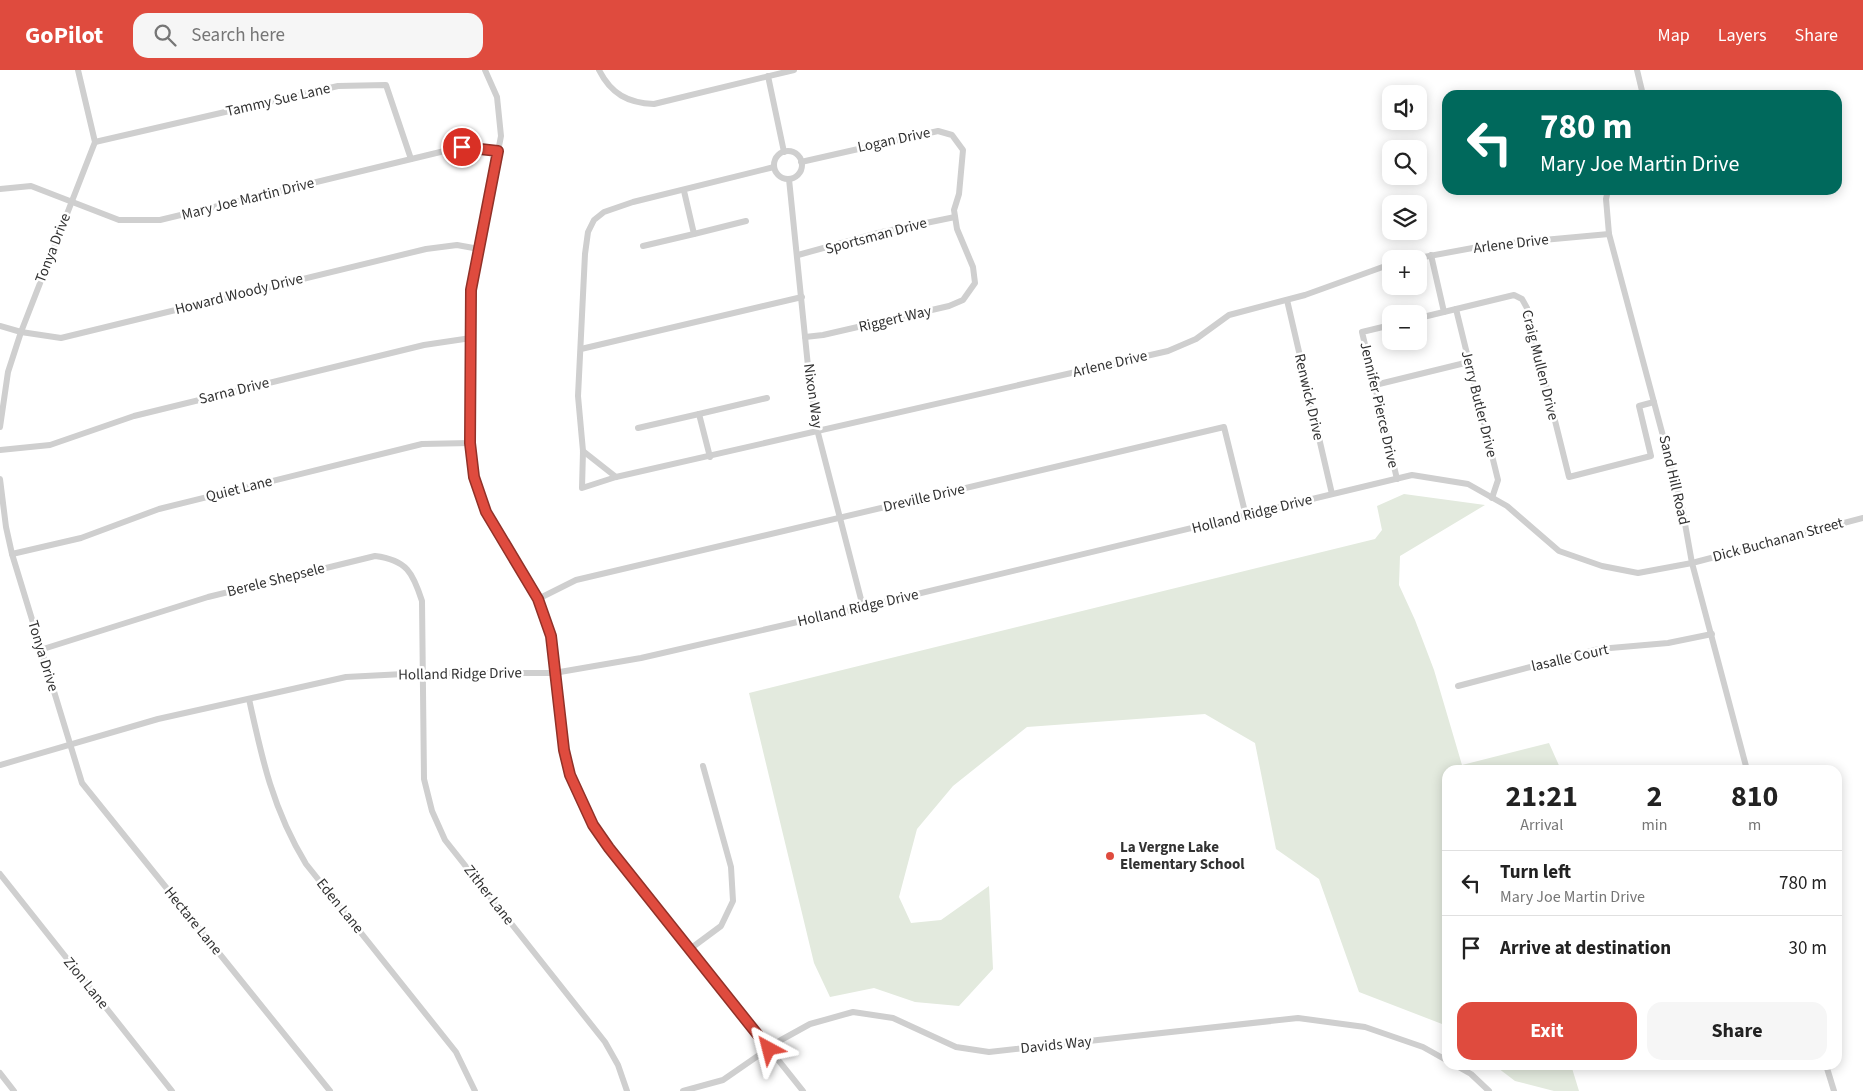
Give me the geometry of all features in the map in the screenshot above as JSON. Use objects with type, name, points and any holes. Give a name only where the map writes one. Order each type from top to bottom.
[{"type":"street","points":[[78,70],[95,142]]},
{"type":"street","points":[[485,70],[497,97],[501,136],[471,290],[470,443],[474,477],[486,512],[538,599],[551,636],[564,750],[570,775],[580,799],[609,848],[803,1091]]},
{"type":"street","points":[[599,70],[605,82],[617,94],[635,103],[654,104],[794,70]]},
{"type":"street","points":[[1637,70],[1642,90]]},
{"type":"street","points":[[768,76],[784,152]]},
{"type":"street","name":"Tammy Sue Lane","points":[[95,142],[338,86],[386,85],[412,159]]},
{"type":"street","name":"Logan Drive","points":[[801,162],[938,131],[952,135],[963,150],[963,166],[959,194],[954,210],[955,217],[957,229],[973,267],[975,283]]},
{"type":"street","name":"Tonya Drive","points":[[0,428],[8,372],[21,332],[95,142]]},
{"type":"street","name":"Mary Joe Martin Drive","points":[[0,189],[31,186],[119,220],[160,220],[462,147],[498,151]]},
{"type":"street","points":[[784,152],[795,153],[801,162],[799,174],[789,179],[778,176],[774,168],[775,159],[784,152]]},
{"type":"street","points":[[616,477],[583,451],[578,396],[585,254],[588,232],[594,220],[604,212],[633,202],[774,168]]},
{"type":"street","name":"Nixon Way","points":[[789,179],[805,337],[818,433],[863,608]]},
{"type":"street","points":[[684,191],[694,234]]},
{"type":"street","name":"Sand Hill Road","points":[[1607,195],[1609,234],[1682,507],[1692,563],[1746,765]]},
{"type":"street","name":"Sportsman Drive","points":[[798,255],[882,232],[955,217]]},
{"type":"street","points":[[643,246],[746,221]]},
{"type":"street","name":"Arlene Drive","points":[[1427,256],[1489,245],[1609,234]]},
{"type":"street","name":"Howard Woody Drive","points":[[0,326],[21,332],[61,338],[426,249],[457,245],[479,249]]},
{"type":"street","points":[[1430,255],[1444,312]]},
{"type":"street","name":"Arlene Drive","points":[[583,451],[582,488],[616,477],[818,433],[1168,351],[1196,339],[1229,315],[1287,300],[1382,267]]},
{"type":"street","name":"Riggert Way","points":[[805,337],[823,336],[949,306],[963,300],[975,283]]},
{"type":"street","name":"Craig Mullen Drive","points":[[1427,316],[1514,295],[1522,299],[1527,308],[1568,478],[1651,456],[1639,406],[1654,402]]},
{"type":"street","points":[[581,349],[802,297]]},
{"type":"street","name":"Renwick Drive","points":[[1287,300],[1332,494]]},
{"type":"street","name":"Jerry Butler Drive","points":[[1456,309],[1498,480],[1492,498]]},
{"type":"street","name":"Jennifer Pierce Drive","points":[[1382,326],[1362,332],[1397,479]]},
{"type":"street","name":"Sarna Drive","points":[[0,450],[50,446],[134,416],[424,345],[471,338]]},
{"type":"street","points":[[1375,385],[1468,362]]},
{"type":"street","points":[[638,428],[767,398]]},
{"type":"street","points":[[699,414],[710,457]]},
{"type":"street","name":"Dreville Drive","points":[[538,599],[576,580],[1224,427],[1246,516]]},
{"type":"street","name":"Quiet Lane","points":[[12,554],[81,538],[159,509],[422,444],[470,443]]},
{"type":"street","name":"Holland Ridge Drive","points":[[0,765],[158,719],[346,677],[423,673],[554,673],[641,658],[863,608],[1412,475],[1468,484],[1507,506],[1559,550],[1602,566],[1638,573],[1692,563]]},
{"type":"street","name":"Tonya Drive","points":[[0,479],[6,527],[12,554],[70,745]]},
{"type":"street","name":"Dick Buchanan Street","points":[[1692,563],[1863,518]]},
{"type":"street","name":"Berele Shepsele","points":[[40,650],[208,596],[375,556],[397,561],[414,578],[422,601],[423,673]]},
{"type":"street","name":"lasalle Court","points":[[1458,686],[1599,649],[1668,643],[1712,634]]},
{"type":"street","name":"Zither Lane","points":[[423,673],[424,779],[432,812],[442,833],[605,1042],[618,1065],[627,1091]]},
{"type":"street","name":"Eden Lane","points":[[248,699],[261,755],[277,808],[290,837],[306,864],[456,1052],[475,1091]]},
{"type":"street","name":"Hectare Lane","points":[[70,745],[82,783],[330,1091]]},
{"type":"street","points":[[690,949],[721,926],[734,901],[731,867],[704,766]]},
{"type":"street","name":"Zion Lane","points":[[0,874],[172,1091]]},
{"type":"street","name":"Davids Way","points":[[683,1091],[723,1080],[810,1024],[853,1012],[893,1018],[956,1047],[990,1052],[1298,1018],[1365,1026],[1423,1047],[1442,1058]]},
{"type":"street","points":[[1464,1070],[1472,1074],[1489,1091]]},
{"type":"street","points":[[1828,1070],[1834,1091]]},
{"type":"street","points":[[0,1073],[14,1091]]},
{"type":"shaded area","points":[[1404,494],[1485,505],[1400,556],[1399,585],[1434,670],[1462,765],[1442,765],[1442,1024],[1359,992],[1319,879],[1276,849],[1255,743],[1205,714],[1027,727],[953,786],[917,829],[899,897],[911,923],[941,920],[989,886],[993,969],[959,1006],[915,1002],[874,988],[830,997],[814,963],[749,693],[1375,539],[1382,530],[1377,506]]},
{"type":"shaded area","points":[[1549,743],[1559,765],[1462,765]]},
{"type":"shaded area","points":[[1501,1070],[1573,1070],[1579,1091],[1554,1091],[1515,1081]]},
{"type":"place","name":"La Vergne Lake Elementary School","points":[[1110,856]]},
{"type":"route","points":[[462,147],[498,151],[471,290],[470,443],[474,477],[486,512],[538,599],[551,636],[564,750],[570,775],[593,825],[609,848],[769,1049]]}]
